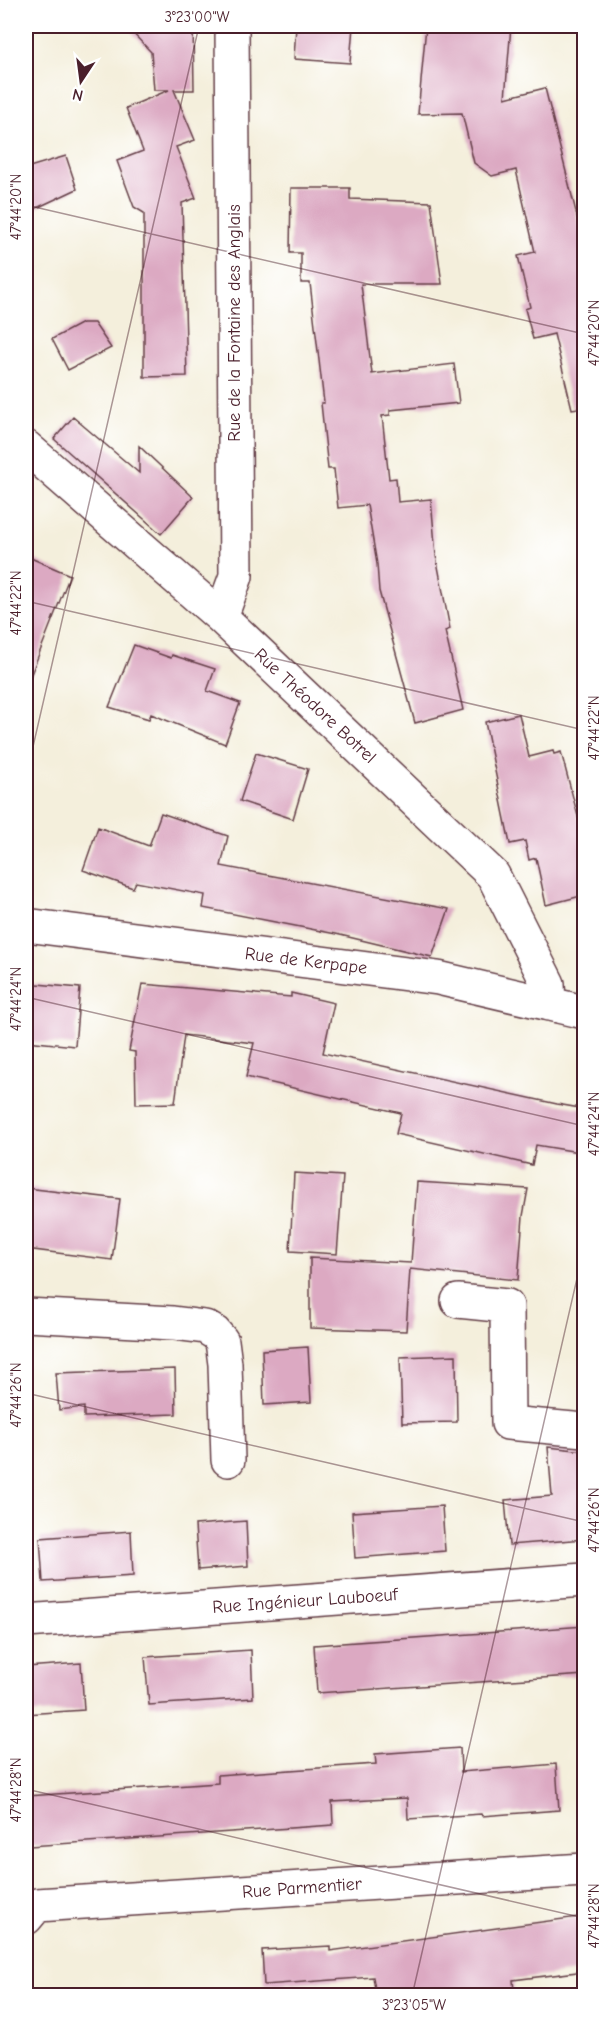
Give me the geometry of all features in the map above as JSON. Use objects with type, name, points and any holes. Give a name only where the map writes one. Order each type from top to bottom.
[{"type":"street","name":"Rue de la Fontaine des Anglais","points":[[221,617],[236,576],[232,26]]},
{"type":"street","name":"Rue Théodore Botrel","points":[[26,447],[221,617],[493,875],[548,984],[549,1004]]},
{"type":"street","name":"Rue de Kerpape","points":[[26,925],[438,978],[585,1012]]},
{"type":"street","points":[[458,1301],[507,1306],[508,1422],[585,1430]]},
{"type":"street","points":[[26,1315],[173,1323],[205,1327],[215,1333],[222,1341],[225,1364],[228,1460]]},
{"type":"street","name":"Rue Ingénieur Lauboeuf","points":[[26,1621],[585,1580]]},
{"type":"street","name":"Rue Parmentier","points":[[26,1918],[37,1905],[585,1870]]},
{"type":"building","points":[[126,26],[193,26],[194,90],[174,90],[195,140],[176,147],[196,198],[182,203],[187,376],[144,377],[144,213],[134,207],[117,161],[143,151],[126,108],[169,90],[154,90],[151,52]]},
{"type":"building","points":[[296,26],[353,26],[350,63],[294,59]]},
{"type":"building","points":[[426,26],[511,26],[505,98],[545,88],[585,248],[585,407],[572,409],[554,334],[533,339],[525,309],[530,307],[518,256],[535,252],[516,170],[492,176],[474,163],[462,113],[418,114]]},
{"type":"building","points":[[66,156],[77,189],[26,213],[26,168]]},
{"type":"building","points":[[291,188],[350,188],[350,199],[431,202],[442,284],[361,284],[372,374],[454,364],[459,403],[390,410],[390,415],[382,416],[389,479],[396,478],[398,502],[431,499],[436,556],[450,629],[445,631],[463,710],[415,723],[379,591],[367,505],[338,508],[334,469],[328,469],[321,403],[324,403],[310,283],[301,283],[301,253],[290,253]]},
{"type":"building","points":[[82,323],[94,323],[111,348],[68,370],[52,339]]},
{"type":"building","points":[[73,417],[139,473],[139,446],[193,497],[161,534],[54,439]]},
{"type":"building","points":[[26,556],[70,575],[28,682],[26,681]]},
{"type":"building","points":[[134,645],[171,658],[172,655],[215,669],[207,691],[240,703],[225,744],[151,714],[149,719],[109,707]]},
{"type":"building","points":[[519,714],[529,757],[553,751],[554,754],[561,752],[585,843],[585,895],[546,905],[536,858],[529,860],[525,841],[510,844],[485,722]]},
{"type":"building","points":[[256,753],[308,769],[293,819],[240,801]]},
{"type":"building","points":[[161,813],[228,836],[221,866],[449,909],[432,957],[336,934],[203,908],[205,895],[136,882],[133,888],[83,870],[98,827],[149,846]]},
{"type":"building","points":[[26,983],[80,988],[75,1046],[26,1041]]},
{"type":"building","points":[[142,984],[291,997],[291,993],[334,1003],[323,1053],[585,1109],[585,1153],[536,1145],[532,1165],[396,1134],[401,1113],[246,1077],[254,1043],[184,1035],[175,1103],[136,1104],[135,1052],[129,1051]]},
{"type":"building","points":[[294,1173],[343,1176],[337,1254],[290,1251]]},
{"type":"building","points":[[417,1182],[528,1189],[523,1216],[518,1280],[410,1269],[406,1331],[310,1328],[310,1258],[411,1263]]},
{"type":"building","points":[[26,1188],[120,1199],[112,1260],[26,1249]]},
{"type":"building","points":[[308,1347],[311,1402],[264,1405],[262,1350]]},
{"type":"building","points":[[456,1355],[457,1422],[402,1423],[400,1357]]},
{"type":"building","points":[[175,1369],[176,1414],[84,1417],[84,1407],[59,1410],[56,1373]]},
{"type":"building","points":[[548,1447],[585,1451],[585,1539],[509,1545],[505,1500],[552,1496]]},
{"type":"building","points":[[442,1506],[445,1551],[355,1558],[352,1512]]},
{"type":"building","points":[[246,1521],[248,1566],[198,1570],[195,1525]]},
{"type":"building","points":[[131,1531],[133,1576],[43,1582],[40,1538]]},
{"type":"building","points":[[585,1626],[585,1675],[317,1693],[314,1645]]},
{"type":"building","points":[[251,1650],[253,1698],[149,1705],[145,1657]]},
{"type":"building","points":[[81,1663],[84,1710],[26,1714],[26,1667]]},
{"type":"building","points":[[460,1748],[461,1772],[556,1764],[559,1810],[408,1819],[407,1798],[332,1802],[333,1825],[30,1846],[27,1796],[218,1783],[218,1775],[376,1764],[375,1754]]},
{"type":"building","points":[[585,1916],[585,1971],[513,1980],[514,1991],[481,1995],[481,1991],[432,1995],[431,1991],[376,1995],[373,1977],[264,1985],[262,1950],[330,1946],[330,1951]]}]
